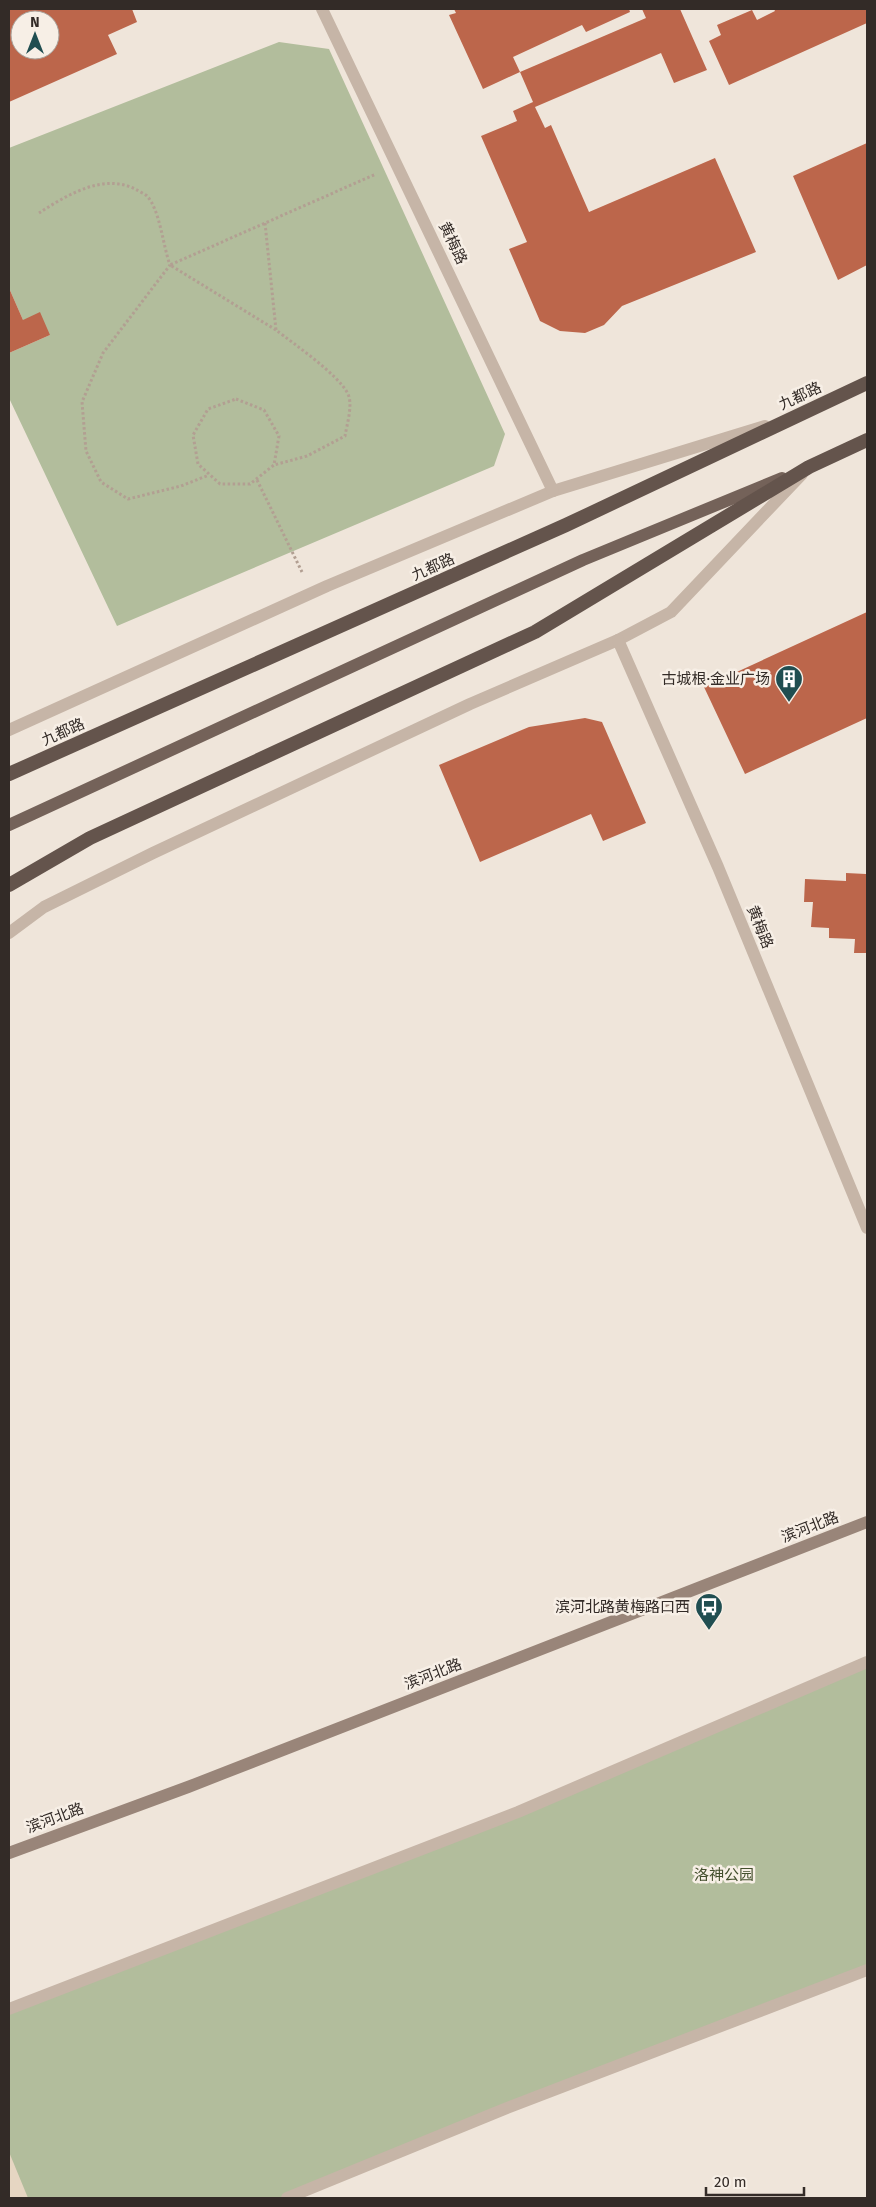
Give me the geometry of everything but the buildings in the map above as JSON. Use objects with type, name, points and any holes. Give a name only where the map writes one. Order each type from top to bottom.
[{"type":"highway","name":"九都路","points":[[9,774],[566,525],[867,382]]},
{"type":"highway","points":[[9,885],[90,838],[535,632],[809,467],[867,440]]},
{"type":"main road","points":[[9,825],[583,560],[809,467]]},
{"type":"main road","name":"滨河北路","points":[[9,1853],[188,1786],[867,1522]]},
{"type":"street","name":"黄梅路","points":[[322,9],[553,491]]},
{"type":"street","points":[[9,730],[312,593],[553,491],[788,419]]},
{"type":"street","points":[[9,933],[44,906],[153,853],[470,704],[618,640],[671,612],[809,467]]},
{"type":"street","name":"黄梅路","points":[[618,640],[718,867],[867,1228]]},
{"type":"street","points":[[9,2009],[518,1812],[867,1662]]},
{"type":"street","points":[[287,2198],[506,2108],[867,1970]]},
{"type":"path","points":[[209,475],[181,486],[128,499],[102,482],[86,451],[82,421],[82,402],[103,353],[170,265],[397,165]]},
{"type":"path","points":[[39,213],[64,197],[90,185],[127,184],[147,196],[158,218],[170,265],[276,330],[337,380],[348,395],[348,419],[345,436],[307,456],[274,465],[250,484],[220,484],[209,475],[198,464],[193,435],[208,409],[236,399],[264,410],[279,436],[274,465]]},
{"type":"path","points":[[265,223],[276,330]]},
{"type":"path","points":[[257,480],[312,593]]},
{"type":"green space","points":[[279,42],[329,49],[505,434],[494,466],[117,626],[9,398],[9,353],[50,335],[23,320],[9,288],[9,148]]},
{"type":"green space","name":"洛神公园","points":[[867,1662],[867,1970],[287,2198],[9,2198],[9,2009],[518,1812]]},
{"type":"shaded area","points":[[9,2152],[28,2198],[9,2198]]},
{"type":"place","name":"古城根·金业广场","points":[[789,703]]},
{"type":"place","name":"滨河北路黄梅路口西","points":[[709,1631]]}]
